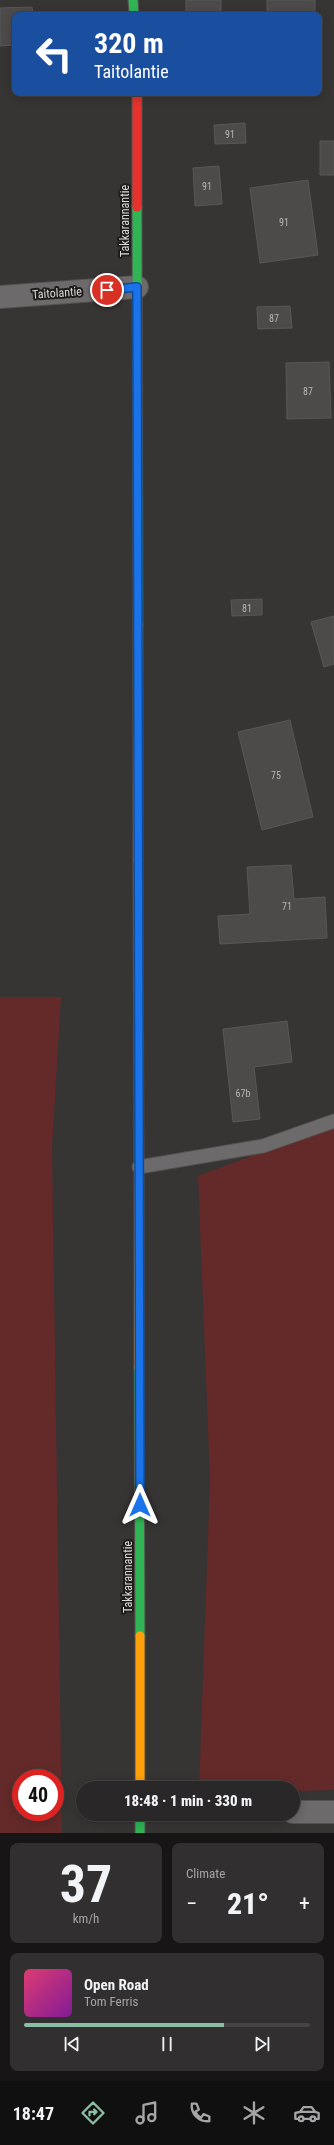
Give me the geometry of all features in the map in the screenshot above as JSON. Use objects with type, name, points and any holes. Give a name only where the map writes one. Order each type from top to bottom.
[{"type":"street","points":[[133,0],[134,12]]},
{"type":"street","name":"Takkarannantie","points":[[137,96],[140,1781]]},
{"type":"street","name":"Taitolantie","points":[[0,298],[137,287]]},
{"type":"street","points":[[300,1812],[334,1812]]},
{"type":"street","points":[[140,1821],[140,1833]]},
{"type":"lane","points":[[139,1167],[263,1146],[334,1121]]},
{"type":"shaded area","points":[[0,997],[61,997],[52,1147],[61,1769],[12,1769],[12,1821],[62,1821],[62,1833],[0,1833]]},
{"type":"shaded area","points":[[334,1125],[334,1790],[300,1791],[300,1781],[199,1781],[210,1480],[198,1176]]},
{"type":"building","points":[[186,0],[221,0],[221,12],[186,12]]},
{"type":"building","points":[[267,0],[315,0],[315,12],[267,12]]},
{"type":"building","points":[[32,7],[33,12],[12,12],[12,45],[0,46],[0,8]]},
{"type":"building","points":[[245,123],[246,143],[215,144],[214,125]]},
{"type":"building","points":[[320,141],[334,141],[334,175],[320,175]]},
{"type":"building","points":[[219,166],[222,204],[195,206],[193,168]]},
{"type":"building","points":[[308,180],[318,255],[260,263],[250,188]]},
{"type":"building","points":[[290,306],[292,328],[258,329],[257,307]]},
{"type":"building","points":[[329,362],[331,418],[287,419],[286,363]]},
{"type":"building","points":[[262,599],[262,615],[232,616],[231,600]]},
{"type":"building","points":[[334,616],[334,664],[324,667],[311,622]]},
{"type":"building","points":[[290,720],[313,817],[262,830],[238,732]]},
{"type":"building","points":[[291,865],[294,899],[325,897],[327,938],[220,944],[218,916],[250,914],[247,867]]},
{"type":"building","points":[[287,1021],[292,1062],[254,1067],[260,1119],[233,1122],[223,1029]]},
{"type":"traffic: fast","points":[[133,0],[134,12]]},
{"type":"traffic: fast","points":[[137,207],[138,624]]},
{"type":"traffic: fast","points":[[138,860],[139,1165]]},
{"type":"traffic: fast","points":[[139,1368],[140,1636]]},
{"type":"traffic: fast","points":[[140,1821],[140,1833]]},
{"type":"traffic: slow","points":[[138,624],[138,860]]},
{"type":"traffic: slow","points":[[139,1165],[139,1368]]},
{"type":"traffic: slow","points":[[140,1636],[140,1781]]},
{"type":"traffic: jam","points":[[137,96],[137,207]]},
{"type":"route","points":[[107,290],[137,287],[140,1505]]}]
